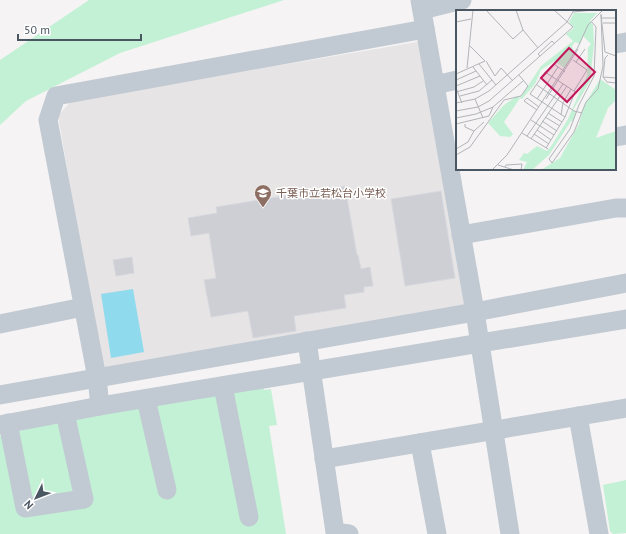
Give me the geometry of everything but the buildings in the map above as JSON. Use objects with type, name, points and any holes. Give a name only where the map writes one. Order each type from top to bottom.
[{"type":"street","points":[[462,0],[421,5],[435,85],[453,160],[461,235],[475,312],[510,534]]},
{"type":"street","points":[[100,406],[97,378],[48,120],[56,96],[425,29]]},
{"type":"street","points":[[616,44],[626,42]]},
{"type":"street","points":[[435,85],[456,80]]},
{"type":"street","points":[[616,137],[626,135]]},
{"type":"street","points":[[461,235],[616,208],[626,208]]},
{"type":"street","points":[[0,395],[475,312],[626,283]]},
{"type":"street","points":[[0,324],[83,307]]},
{"type":"street","points":[[65,413],[84,499],[26,508],[4,424],[100,406],[626,319]]},
{"type":"street","points":[[307,341],[335,532],[349,534]]},
{"type":"street","points":[[223,386],[250,516]]},
{"type":"street","points":[[146,399],[167,490]]},
{"type":"street","points":[[324,459],[626,408]]},
{"type":"street","points":[[578,416],[599,534]]},
{"type":"street","points":[[420,443],[437,534]]},
{"type":"shaded area","name":"千葉市立若松台小学校","points":[[417,42],[427,50],[469,300],[461,312],[108,371],[101,365],[58,116],[71,101]]},
{"type":"green space","points":[[89,0],[284,0],[120,53],[26,101],[0,125],[0,60]]},
{"type":"green space","points":[[263,386],[264,390],[271,389],[277,425],[269,426],[286,534],[0,534],[0,436],[94,412]]},
{"type":"green space","points":[[626,480],[626,533],[613,534],[610,531],[603,485]]},
{"type":"water","points":[[133,289],[144,352],[111,358],[101,294]]},
{"type":"place","name":"千葉市立若松台小学校","points":[[263,208]]}]
